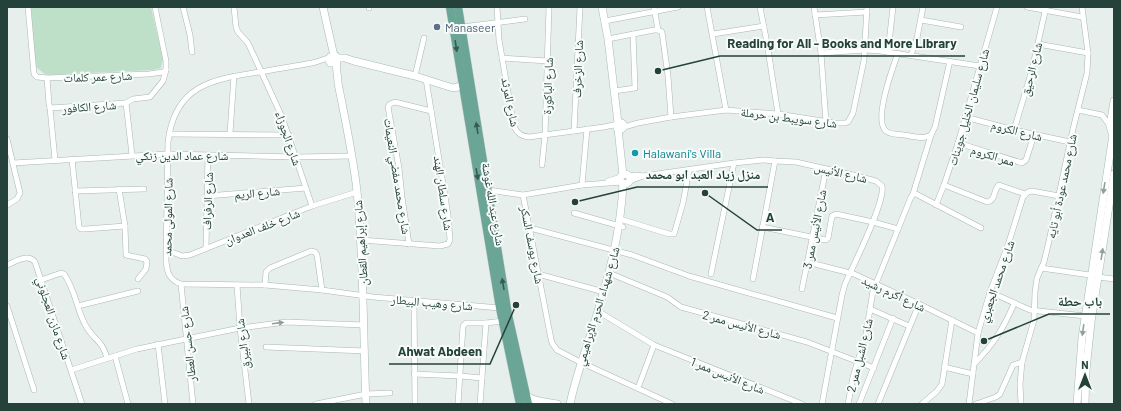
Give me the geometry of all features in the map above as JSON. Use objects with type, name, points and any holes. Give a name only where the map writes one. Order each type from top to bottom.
[{"type":"main road","name":"شارع عبد الله غوشة","points":[[450,7],[500,308],[520,404]]},
{"type":"main road","name":"شارع عبد الله غوشة","points":[[458,7],[508,315],[528,404]]},
{"type":"street","name":"شارع عمر كلمات","points":[[28,7],[34,74],[37,77],[47,78],[150,74],[163,72],[166,70]]},
{"type":"street","points":[[126,103],[133,99],[150,98],[163,81],[166,70],[166,61],[155,7]]},
{"type":"street","points":[[183,7],[190,35],[192,52]]},
{"type":"street","name":"شارع الجوزاء","points":[[234,7],[236,27],[238,32],[248,43],[277,103],[312,206]]},
{"type":"street","name":"شارع إبراهيم القطان","points":[[323,7],[352,156],[357,192],[364,295],[366,404]]},
{"type":"street","name":"شارع المرثد","points":[[497,7],[498,40],[514,127],[517,133],[529,137],[545,136],[587,129],[620,126]]},
{"type":"street","name":"شارع الباكورة","points":[[542,165],[545,136],[549,7]]},
{"type":"street","name":"شارع الزخرف","points":[[574,131],[580,7]]},
{"type":"street","name":"شارع شهداء الحرم الإبراهيمي","points":[[575,404],[582,363],[601,313],[617,251],[622,223],[625,179],[620,126],[602,7]]},
{"type":"street","points":[[605,20],[654,9],[678,7]]},
{"type":"street","points":[[707,7],[726,110]]},
{"type":"street","points":[[760,7],[778,114]]},
{"type":"street","points":[[814,7],[821,53],[826,122]]},
{"type":"street","points":[[888,52],[893,7]]},
{"type":"street","points":[[911,55],[917,38],[923,7]]},
{"type":"street","name":"شارع سليمان الخليل جوينات","points":[[936,205],[958,143],[997,7]]},
{"type":"street","points":[[1027,7],[1045,9],[1082,17]]},
{"type":"street","name":"شارع محمد عودة أبو تايه","points":[[1021,404],[1020,384],[1022,362],[1033,326],[1037,278],[1049,241],[1070,142],[1087,73],[1088,53],[1082,17],[1082,7]]},
{"type":"street","points":[[654,9],[658,30],[663,34],[672,117]]},
{"type":"street","points":[[815,16],[867,9]]},
{"type":"street","name":"شارع سويبط بن حرملة","points":[[620,126],[726,110],[778,114],[826,122],[845,123],[852,117],[866,50],[867,9]]},
{"type":"street","name":"شارع الرحيق","points":[[1014,130],[1030,78],[1045,9]]},
{"type":"street","points":[[462,27],[525,19]]},
{"type":"street","points":[[921,20],[961,27]]},
{"type":"street","points":[[713,34],[764,26]]},
{"type":"street","points":[[608,39],[658,30]]},
{"type":"street","points":[[614,91],[635,88],[633,34]]},
{"type":"street","points":[[415,76],[424,38]]},
{"type":"street","points":[[1038,44],[1088,53]]},
{"type":"street","points":[[821,53],[866,50],[898,53],[980,66]]},
{"type":"street","points":[[898,53],[883,105],[882,124],[886,131],[893,134],[924,137],[931,135]]},
{"type":"street","points":[[502,58],[548,61]]},
{"type":"street","points":[[333,60],[354,61],[426,79],[453,88],[462,84]]},
{"type":"street","name":"شارع المولى محمد","points":[[180,284],[172,280],[166,268],[169,134],[175,113],[186,98],[205,84],[234,76],[333,60]]},
{"type":"street","name":"شارع الشبل ممر 2","points":[[848,404],[853,377],[866,334],[876,284],[913,194],[931,135],[935,127],[950,61]]},
{"type":"street","points":[[230,134],[234,76]]},
{"type":"street","points":[[47,78],[50,108]]},
{"type":"street","name":"شارع سلطان الهند","points":[[361,240],[445,246],[450,240],[448,214],[426,79]]},
{"type":"street","name":"شارع محمد مفضي النعيمات","points":[[409,244],[399,168],[388,107],[390,104],[395,102],[432,110]]},
{"type":"street","name":"شارع الكافور","points":[[55,160],[50,108],[126,103],[132,156]]},
{"type":"street","points":[[1102,115],[1113,105]]},
{"type":"street","points":[[1084,404],[1094,276],[1113,136],[1113,105]]},
{"type":"street","points":[[1078,110],[1102,115],[1112,127]]},
{"type":"street","name":"شارع الكروم","points":[[965,117],[1034,135],[1070,142]]},
{"type":"street","points":[[582,185],[587,129]]},
{"type":"street","points":[[169,134],[289,135]]},
{"type":"street","name":"ممر الكروم","points":[[958,143],[1022,163],[1026,160],[1034,135]]},
{"type":"street","points":[[7,139],[20,193],[17,199],[7,205]]},
{"type":"street","name":"شارع عماد الدين زنكي","points":[[13,163],[72,158],[168,154],[296,157],[352,156]]},
{"type":"street","name":"شارع الرفراف","points":[[206,248],[208,155]]},
{"type":"street","points":[[72,158],[78,225],[80,228],[85,229],[125,226]]},
{"type":"street","name":"شارع الأنيس","points":[[625,179],[763,160],[796,162],[870,179],[876,181],[882,186],[881,200],[873,222],[850,273],[842,295],[822,404]]},
{"type":"street","points":[[752,279],[775,161]]},
{"type":"street","points":[[711,274],[734,163]]},
{"type":"street","name":"شارع الأنيس ممر 3","points":[[802,289],[826,169]]},
{"type":"street","points":[[574,213],[674,234],[683,203],[689,170]]},
{"type":"street","points":[[1077,404],[1080,352],[1085,316],[1114,174]]},
{"type":"street","name":"شارع يوسف السكر","points":[[582,363],[558,350],[552,343],[523,195],[625,179]]},
{"type":"street","points":[[944,185],[987,202],[993,199],[996,188],[999,185],[1025,194],[1036,191],[1059,196]]},
{"type":"street","name":"شارع الريم","points":[[207,196],[306,188]]},
{"type":"street","points":[[119,189],[125,226],[126,255],[145,259],[147,262],[146,269],[138,280]]},
{"type":"street","points":[[75,191],[144,189]]},
{"type":"street","points":[[488,190],[523,195]]},
{"type":"street","name":"شارع خلف العدوان","points":[[167,250],[182,256],[186,256],[312,206],[357,192]]},
{"type":"street","points":[[913,194],[916,194],[981,228]]},
{"type":"street","name":"شارع محمد الجعبري","points":[[969,404],[978,333],[990,292],[1025,194]]},
{"type":"street","points":[[762,226],[812,238],[827,239],[834,214],[873,222],[898,230]]},
{"type":"street","points":[[530,228],[632,254],[689,276],[837,318]]},
{"type":"street","points":[[265,285],[266,272],[270,268],[311,252],[318,255],[322,290]]},
{"type":"street","name":"شارع مازن العجلوني","points":[[7,265],[26,258],[30,258],[35,262],[82,404]]},
{"type":"street","name":"شارع أكرم رشيد","points":[[807,262],[850,273],[919,304],[978,333]]},
{"type":"street","points":[[1041,268],[1114,279]]},
{"type":"street","points":[[41,280],[61,273],[64,274],[71,287],[86,327],[101,343],[107,358]]},
{"type":"street","name":"شارع شهداء الحرم الإبراهيمي","points":[[570,404],[611,273]]},
{"type":"street","name":"شارع الأنيس ممر 2","points":[[611,273],[667,297],[681,307],[807,342],[874,368]]},
{"type":"street","points":[[538,274],[604,292]]},
{"type":"street","points":[[180,284],[265,285],[364,295]]},
{"type":"street","name":"شارع حسن العطار","points":[[180,284],[193,404]]},
{"type":"street","name":"شارع البيرق","points":[[237,285],[240,328],[249,404]]},
{"type":"street","points":[[78,306],[138,292]]},
{"type":"street","points":[[990,292],[1014,304],[1035,311],[1085,316]]},
{"type":"street","name":"شارع وهيب البيطار","points":[[364,295],[500,308]]},
{"type":"street","points":[[414,300],[415,404]]},
{"type":"street","points":[[878,404],[919,304]]},
{"type":"street","points":[[974,364],[991,347],[1006,322],[1014,304]]},
{"type":"street","points":[[7,306],[34,390]]},
{"type":"street","points":[[870,309],[909,326]]},
{"type":"street","name":"شارع الأنيس ممر 1","points":[[601,313],[654,344],[802,404]]},
{"type":"street","points":[[860,404],[893,318]]},
{"type":"street","points":[[922,404],[942,384],[952,320]]},
{"type":"street","points":[[458,404],[463,327],[466,323],[503,321]]},
{"type":"street","points":[[71,370],[137,349],[240,328],[286,322],[364,325]]},
{"type":"street","points":[[480,404],[486,322]]},
{"type":"street","points":[[158,344],[165,404]]},
{"type":"street","points":[[638,388],[654,344]]},
{"type":"street","points":[[266,347],[365,351]]},
{"type":"street","points":[[115,356],[128,404]]},
{"type":"street","name":"شارع محمد عودة أبو تايه","points":[[976,404],[999,395],[1004,388],[1012,366],[1022,362]]},
{"type":"street","points":[[582,363],[672,404]]},
{"type":"street","points":[[944,367],[973,374]]},
{"type":"street","points":[[414,374],[482,378]]},
{"type":"street","points":[[316,404],[366,394],[390,392]]},
{"type":"street","points":[[526,395],[534,400],[557,404]]},
{"type":"green space","points":[[31,7],[151,7],[163,59],[161,68],[153,70],[46,75],[35,66]]},
{"type":"place","name":"Manaseer","points":[[437,27]]},
{"type":"place","name":"Reading for All - Books and More Library","points":[[658,71]]},
{"type":"place","name":"Halawani's Villa","points":[[635,153]]},
{"type":"place","name":"A","points":[[705,193]]},
{"type":"place","name":"منزل زياد العبد ابو محمد","points":[[575,202]]},
{"type":"place","name":"Ahwat Abdeen","points":[[516,305]]},
{"type":"place","name":"باب حطة","points":[[984,341]]}]
